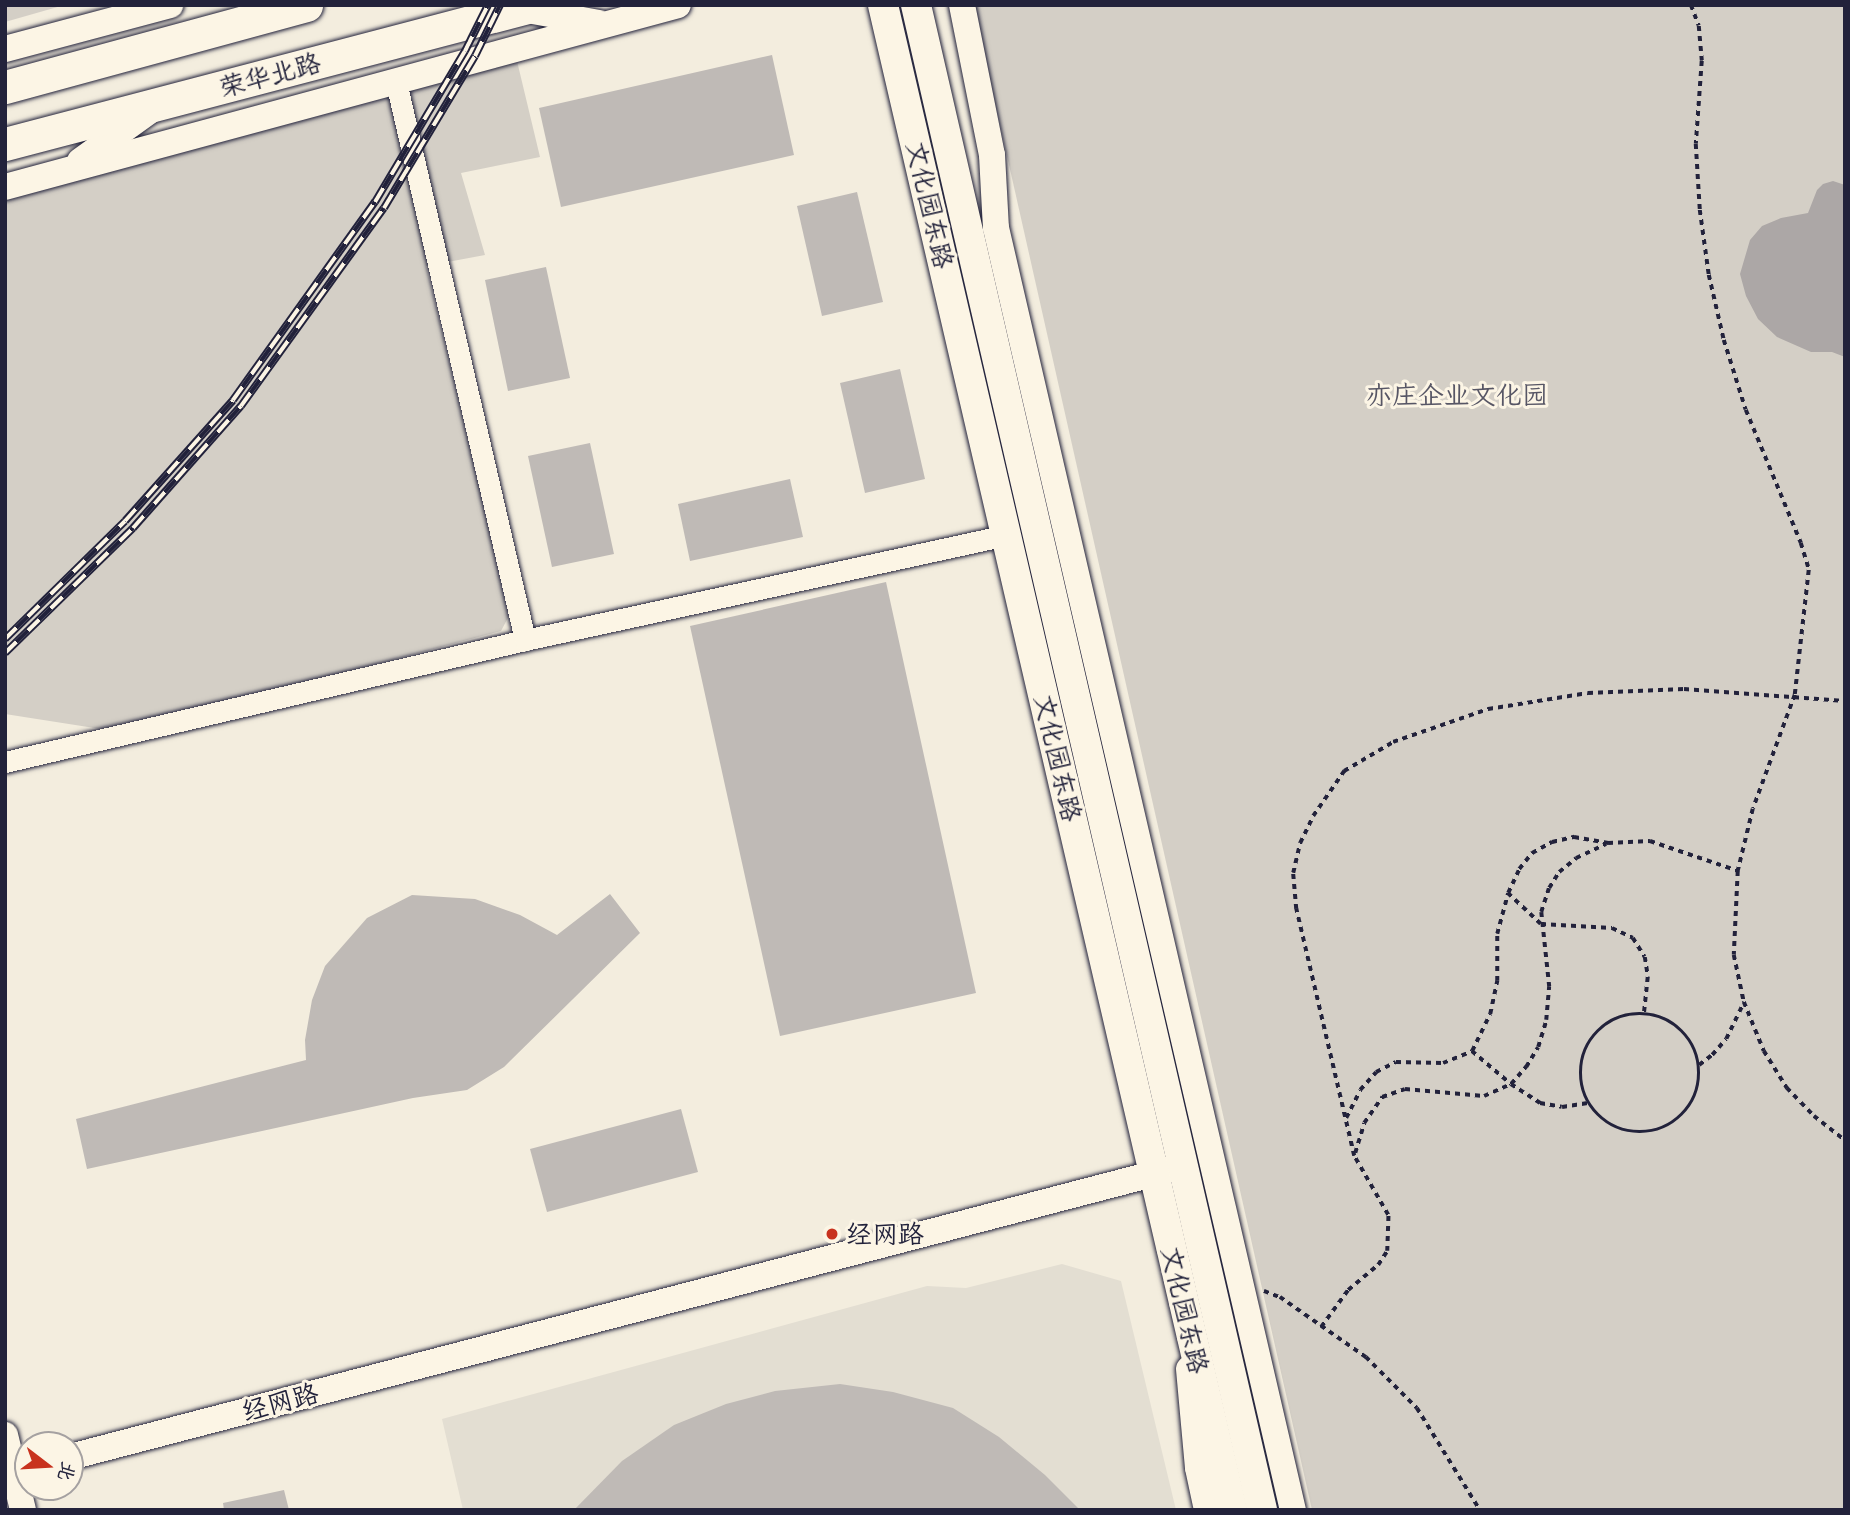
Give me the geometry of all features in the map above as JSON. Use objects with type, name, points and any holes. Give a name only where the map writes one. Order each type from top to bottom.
[{"type":"main road","points":[[5,87],[306,5]]},
{"type":"main road","name":"文化园东路","points":[[883,5],[1006,535],[1168,1171],[1262,1510]]},
{"type":"main road","name":"文化园东路","points":[[916,5],[992,338],[1168,1171],[1182,1294],[1232,1510]]},
{"type":"main road","name":"荣华北路","points":[[5,144],[528,7]]},
{"type":"street","points":[[5,49],[170,5]]},
{"type":"street","points":[[5,187],[678,5]]},
{"type":"street","points":[[962,5],[992,155],[996,228],[992,338]]},
{"type":"street","points":[[528,7],[608,24]]},
{"type":"street","points":[[41,40],[128,54]]},
{"type":"street","points":[[396,82],[525,640]]},
{"type":"street","points":[[67,170],[159,104]]},
{"type":"street","points":[[996,228],[1243,1283],[1293,1510]]},
{"type":"street","points":[[5,762],[525,640],[1006,535]]},
{"type":"street","name":"经网路","points":[[84,1453],[1168,1171]]},
{"type":"street","points":[[1182,1294],[1198,1468],[1207,1510]]},
{"type":"street","points":[[5,1435],[14,1464]]},
{"type":"path","points":[[1691,5],[1699,26],[1703,61],[1696,144],[1700,210],[1709,275],[1724,340],[1746,410],[1801,543],[1809,570],[1795,695],[1754,809],[1738,871],[1734,955],[1744,1002],[1764,1051],[1787,1088],[1814,1116],[1845,1140]]},
{"type":"path","points":[[1321,1327],[1348,1290],[1378,1265],[1387,1251],[1388,1215],[1354,1156],[1296,909],[1293,873],[1300,843],[1313,816],[1344,771],[1393,742],[1501,707],[1588,693],[1684,690],[1795,695],[1845,701]]},
{"type":"path","points":[[1346,1119],[1360,1090],[1376,1072],[1396,1062],[1443,1063],[1472,1051],[1490,1014],[1497,981],[1497,934],[1508,893],[1518,869],[1532,853],[1552,842],[1574,837],[1608,843],[1650,841],[1738,871]]},
{"type":"path","points":[[1354,1156],[1364,1123],[1382,1097],[1405,1089],[1484,1096],[1511,1084],[1538,1047],[1546,1020],[1549,986],[1541,912],[1549,888],[1559,872],[1576,858],[1608,843]]},
{"type":"path","points":[[1508,893],[1541,924],[1612,928],[1633,938],[1645,957],[1648,977],[1644,1013]]},
{"type":"path","points":[[1699,1065],[1726,1039],[1744,1002]]},
{"type":"path","points":[[1644,1013],[1664,1018],[1681,1028],[1695,1048],[1699,1084],[1692,1102],[1680,1118],[1665,1127],[1643,1133],[1622,1130],[1600,1117],[1588,1103],[1581,1081],[1582,1058],[1594,1034],[1622,1016],[1644,1013]]},
{"type":"path","points":[[1472,1051],[1511,1084],[1540,1103],[1562,1107],[1588,1103]]},
{"type":"path","points":[[1243,1283],[1280,1297],[1366,1357],[1417,1408],[1480,1510]]},
{"type":"shaded area","points":[[1833,181],[1845,185],[1845,357],[1832,352],[1811,352],[1777,337],[1758,319],[1746,296],[1740,274],[1750,240],[1762,226],[1781,218],[1808,213],[1817,190],[1823,184]]},
{"type":"shaded area","points":[[1062,1264],[1121,1281],[1176,1510],[463,1510],[442,1419],[927,1286],[966,1288]]},
{"type":"green space","points":[[5,5],[61,5],[61,6],[5,22]]},
{"type":"green space","name":"亦庄企业文化园","points":[[973,5],[1845,5],[1845,1510],[1312,1510]]},
{"type":"green space","points":[[517,61],[540,157],[461,173],[485,255],[426,266],[510,614],[501,631],[120,732],[5,714],[5,200]]},
{"type":"building","points":[[772,55],[794,155],[561,207],[539,108]]},
{"type":"building","points":[[857,192],[883,302],[822,316],[797,206]]},
{"type":"building","points":[[546,267],[570,378],[508,391],[485,280]]},
{"type":"building","points":[[900,369],[925,479],[865,493],[840,383]]},
{"type":"building","points":[[590,443],[614,554],[552,567],[528,456]]},
{"type":"building","points":[[790,479],[803,537],[690,561],[678,504]]},
{"type":"building","points":[[886,582],[976,993],[780,1036],[690,626]]},
{"type":"building","points":[[610,894],[640,933],[504,1067],[467,1090],[413,1098],[87,1169],[76,1119],[306,1060],[305,1040],[312,1000],[325,966],[367,918],[412,895],[475,899],[520,915],[557,935]]},
{"type":"building","points":[[681,1109],[698,1172],[547,1212],[530,1149]]},
{"type":"building","points":[[840,1384],[893,1392],[953,1408],[999,1437],[1045,1475],[1080,1510],[574,1510],[622,1461],[674,1425],[726,1404],[775,1391]]},
{"type":"building","points":[[284,1490],[289,1510],[224,1510],[223,1503]]},
{"type":"railway","points":[[5,639],[125,521],[233,400],[375,202],[465,51],[488,5]]},
{"type":"railway","points":[[5,653],[133,528],[241,406],[384,208],[475,56],[500,5]]},
{"type":"place","name":"经网路","points":[[832,1234]]}]
